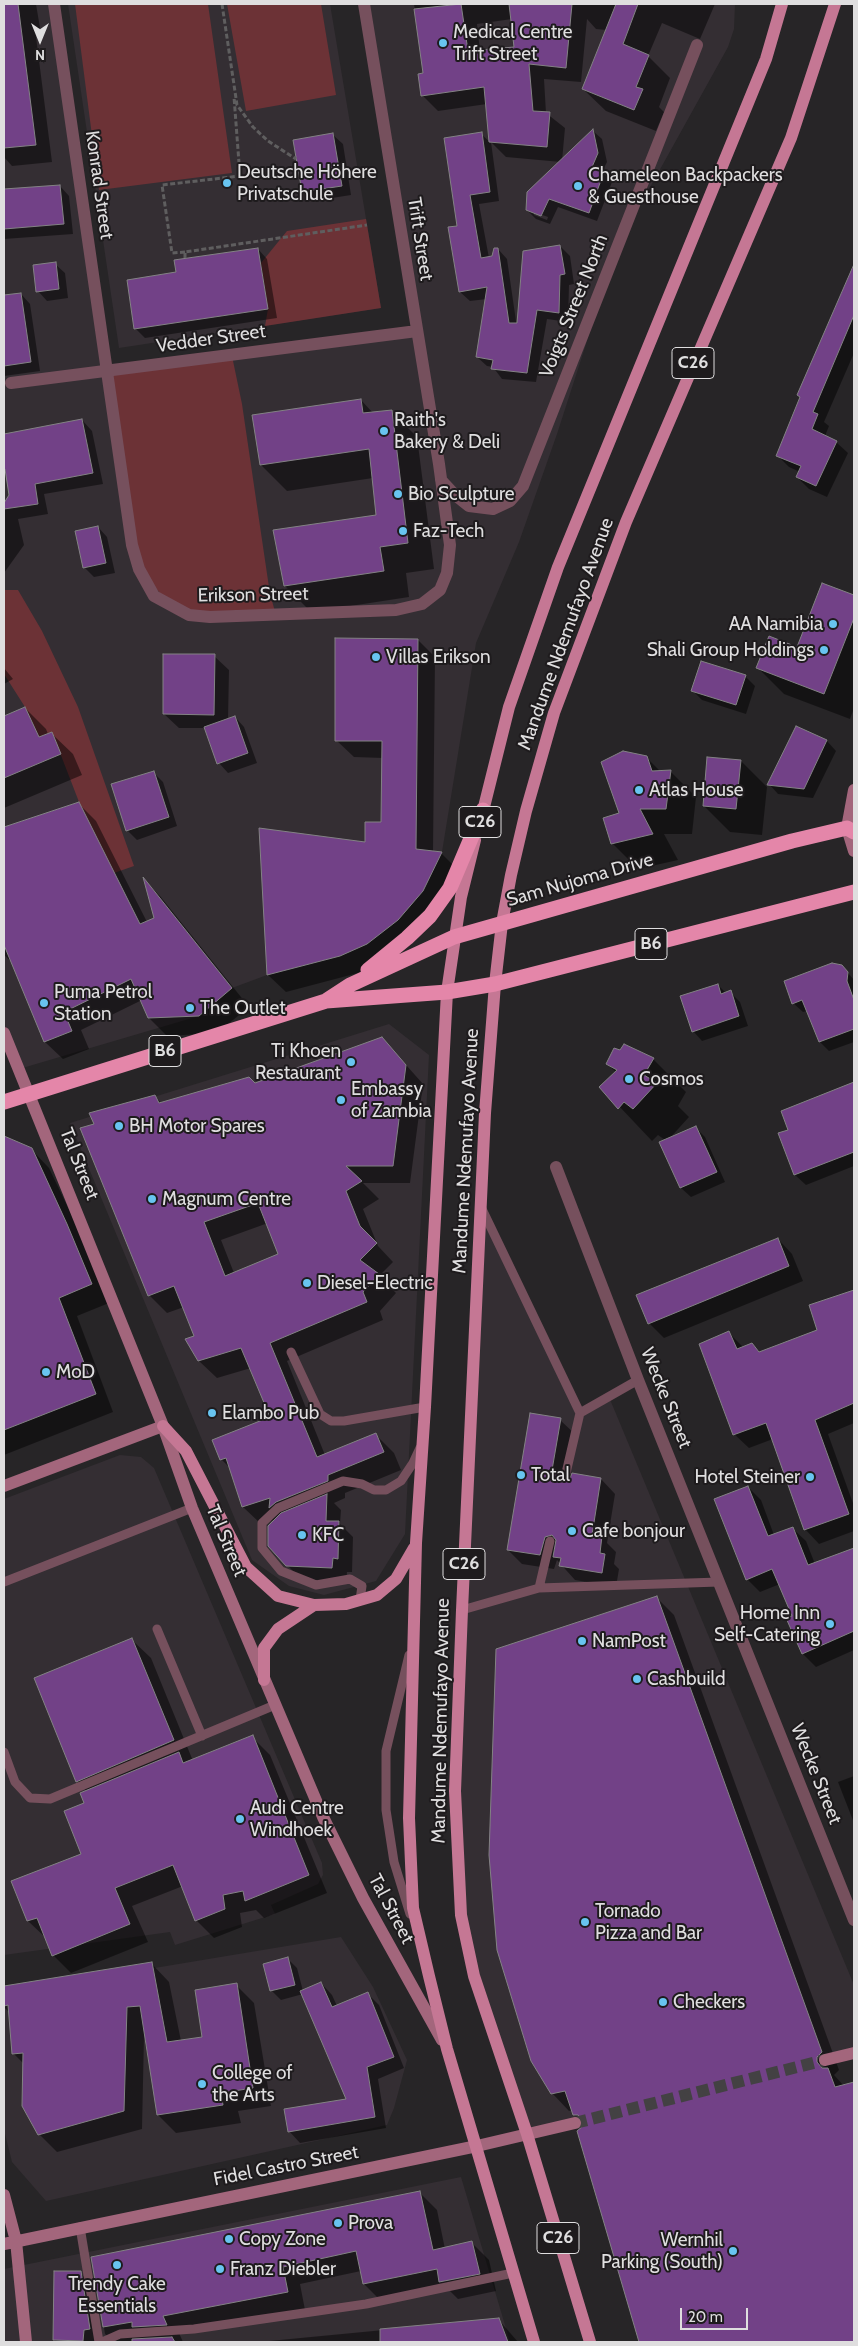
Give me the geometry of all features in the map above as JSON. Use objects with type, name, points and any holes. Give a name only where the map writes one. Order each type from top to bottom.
[{"type":"highway","points":[[350,985],[407,938],[430,916],[450,888],[483,810]]},
{"type":"highway","name":"Sam Nujoma Drive","points":[[326,1001],[350,985],[454,937],[792,841],[850,830]]},
{"type":"highway","name":"Sam Nujoma Drive","points":[[4,1102],[326,1001],[447,992],[495,984],[854,892]]},
{"type":"main road","name":"Mandume Ndemufayo Avenue","points":[[534,2342],[447,2049],[413,1908],[409,1818],[412,1643],[447,992],[461,898],[509,707],[558,567],[766,59],[782,4]]},
{"type":"main road","name":"Mandume Ndemufayo Avenue","points":[[590,2342],[527,2134],[474,1976],[461,1915],[455,1791],[485,1114],[495,984],[502,923],[526,811],[554,713],[626,522],[791,138],[835,4]]},
{"type":"main road","points":[[164,1426],[186,1451],[246,1567],[278,1596],[314,1606],[346,1604],[377,1595],[396,1579],[416,1543]]},
{"type":"main road","points":[[264,1680],[264,1648],[278,1629],[314,1606]]},
{"type":"street","name":"Konrad Street","points":[[54,4],[108,372]]},
{"type":"street","name":"Trift Street","points":[[364,4],[441,480]]},
{"type":"street","name":"Voigts Street North","points":[[441,480],[469,506],[493,509],[510,501],[522,486],[697,45]]},
{"type":"street","name":"Vedder Street","points":[[11,383],[417,331]]},
{"type":"street","name":"Erikson Street","points":[[108,372],[132,545],[140,569],[154,596],[189,615],[210,617],[396,610],[422,604],[440,590],[447,574],[450,545],[441,480]]},
{"type":"street","points":[[854,790],[850,830],[854,851]]},
{"type":"street","name":"Tal Street","points":[[4,1033],[164,1426],[192,1508],[323,1817],[363,1898],[447,2049]]},
{"type":"street","name":"Wecke Street","points":[[556,1167],[638,1380],[719,1582],[850,1900],[854,1920]]},
{"type":"street","points":[[4,1486],[164,1426]]},
{"type":"street","points":[[825,2060],[854,2053]]},
{"type":"street","name":"Fidel Castro Street","points":[[10,2242],[477,2146],[575,2123]]},
{"type":"street","points":[[4,2195],[26,2342]]},
{"type":"lane","points":[[482,1209],[580,1413],[566,1474]]},
{"type":"lane","points":[[291,1352],[320,1414],[331,1421],[344,1421],[425,1407]]},
{"type":"lane","points":[[580,1413],[638,1380]]},
{"type":"lane","points":[[360,1600],[362,1586],[350,1579],[316,1585],[281,1571],[262,1548],[262,1523],[278,1508],[343,1481],[362,1484],[374,1490],[386,1490],[401,1481],[413,1463],[422,1443]]},
{"type":"lane","points":[[4,1582],[192,1508]]},
{"type":"lane","points":[[539,1588],[550,1541]]},
{"type":"lane","points":[[462,1610],[539,1588],[719,1582]]},
{"type":"lane","points":[[157,1629],[202,1736]]},
{"type":"lane","points":[[412,1643],[386,1751],[386,1810],[394,1862],[429,1976]]},
{"type":"lane","points":[[4,1752],[16,1782],[30,1798],[50,1799],[275,1705]]},
{"type":"lane","points":[[80,2227],[100,2342],[120,2334],[194,2329],[366,2304],[513,2273]]},
{"type":"path","points":[[222,4],[234,97],[240,176],[162,185],[172,253],[367,225]]},
{"type":"path","points":[[234,97],[237,106],[253,127],[268,141],[296,160]]},
{"type":"path","points":[[185,252],[185,258]]},
{"type":"shaded area","points":[[4,4],[54,4],[108,372],[417,331],[364,4],[735,4],[734,29],[728,47],[618,245],[557,434],[519,542],[476,643],[442,852],[367,944],[340,956],[267,975],[232,988],[199,1016],[19,1069],[4,1033]]},
{"type":"shaded area","name":"Deutsche Höhere Privatschule","points":[[68,4],[330,4],[381,308],[119,348]]},
{"type":"shaded area","points":[[75,4],[208,4],[232,173],[99,190]]},
{"type":"shaded area","points":[[227,4],[321,4],[336,95],[246,111]]},
{"type":"shaded area","points":[[366,219],[381,308],[265,326],[268,309],[261,263],[287,231]]},
{"type":"shaded area","points":[[232,356],[242,404],[270,594],[276,615],[210,617],[173,608],[139,569],[108,372]]},
{"type":"shaded area","points":[[4,590],[18,590],[42,631],[78,707],[134,866],[114,873],[79,802],[52,732],[39,737],[25,707],[4,674]]},
{"type":"shaded area","points":[[389,1024],[429,1055],[405,1534],[376,1581],[324,1595],[289,1586],[252,1560],[70,1123]]},
{"type":"shaded area","points":[[481,1209],[580,1413],[609,1397],[854,1985],[854,2053],[527,2134],[474,1976],[457,1844]]},
{"type":"shaded area","points":[[120,1455],[141,1457],[154,1468],[322,1863],[323,1875],[318,1884],[271,1905],[275,1914],[175,1945],[170,1932],[4,1955],[4,1499]]},
{"type":"shaded area","name":"College of the Arts","points":[[341,1937],[373,1987],[407,2060],[394,2108],[387,2125],[46,2201],[12,2162],[4,2130],[4,1993]]},
{"type":"shaded area","points":[[461,2177],[510,2342],[4,2342],[4,2269]]},
{"type":"building","points":[[4,4],[18,4],[36,145],[4,148]]},
{"type":"building","points":[[461,4],[468,51],[514,47],[509,4],[572,4],[566,68],[529,64],[533,111],[550,112],[547,147],[489,142],[484,87],[421,96],[418,74],[423,73],[414,9]]},
{"type":"building","points":[[616,4],[638,4],[623,44],[649,55],[636,87],[643,89],[634,110],[582,89]]},
{"type":"building","points":[[593,129],[598,153],[592,167],[604,172],[589,213],[549,199],[541,216],[526,210],[527,192]]},
{"type":"building","points":[[482,132],[490,192],[470,195],[481,258],[492,256],[494,248],[498,248],[509,323],[517,323],[523,251],[560,245],[565,274],[560,275],[559,313],[537,310],[527,373],[491,369],[493,360],[476,357],[487,287],[459,292],[448,227],[457,226],[444,138]]},
{"type":"building","points":[[333,133],[342,186],[302,192],[293,140]]},
{"type":"building","points":[[60,185],[64,224],[4,229],[4,189]]},
{"type":"building","points":[[258,248],[268,309],[134,329],[127,280],[176,272],[174,260]]},
{"type":"building","points":[[56,262],[59,289],[36,292],[33,265]]},
{"type":"building","points":[[854,264],[854,315],[813,412],[818,414],[812,429],[837,441],[816,486],[796,477],[801,466],[776,456],[800,397],[797,395]]},
{"type":"building","points":[[21,293],[31,362],[4,366],[4,295]]},
{"type":"building","points":[[361,399],[363,413],[392,410],[408,543],[380,547],[384,571],[284,586],[273,530],[376,515],[369,449],[260,465],[252,415]]},
{"type":"building","points":[[82,419],[93,473],[35,484],[38,504],[4,509],[4,503],[9,495],[4,469],[4,434]]},
{"type":"building","points":[[98,526],[106,563],[83,568],[75,531]]},
{"type":"building","points":[[822,583],[854,595],[854,618],[824,694],[756,668],[769,636],[797,647]]},
{"type":"building","points":[[335,638],[418,639],[416,849],[442,852],[423,891],[398,920],[367,944],[340,956],[267,975],[259,828],[365,842],[365,822],[381,822],[382,741],[335,741]]},
{"type":"building","points":[[163,654],[215,654],[214,715],[163,714]]},
{"type":"building","points":[[701,661],[746,675],[736,705],[691,691]]},
{"type":"building","points":[[25,707],[39,737],[52,732],[61,754],[4,778],[4,716]]},
{"type":"building","points":[[235,716],[248,753],[217,764],[204,727]]},
{"type":"building","points":[[796,726],[827,740],[804,789],[767,785]]},
{"type":"building","name":"Atlas House","points":[[623,751],[647,756],[652,771],[671,770],[666,809],[640,809],[653,834],[611,844],[603,818],[619,813],[601,762]]},
{"type":"building","points":[[707,757],[741,760],[736,809],[703,806]]},
{"type":"building","points":[[154,771],[169,817],[126,831],[111,784]]},
{"type":"building","points":[[79,802],[140,924],[154,918],[143,877],[232,988],[199,1016],[148,1018],[131,979],[64,1012],[72,1031],[44,1042],[4,945],[4,827]]},
{"type":"building","points":[[832,963],[842,965],[848,972],[847,981],[854,1000],[854,1029],[819,1042],[802,1000],[792,1004],[784,981]]},
{"type":"building","points":[[718,984],[721,994],[731,990],[739,1016],[692,1032],[680,996]]},
{"type":"building","points":[[382,1037],[406,1065],[393,1166],[346,1166],[362,1181],[346,1191],[360,1226],[377,1243],[360,1260],[379,1274],[363,1292],[367,1302],[270,1343],[317,1457],[376,1433],[384,1452],[328,1475],[328,1481],[276,1502],[269,1508],[270,1498],[242,1507],[226,1458],[220,1460],[212,1440],[270,1417],[241,1348],[198,1361],[185,1339],[194,1336],[174,1286],[148,1296],[80,1128],[94,1124],[89,1113],[155,1095],[159,1103],[249,1077],[255,1083]],"holes":[[[258,1203],[278,1254],[225,1276],[204,1222]]]},
{"type":"building","name":"Cosmos","points":[[624,1044],[654,1058],[644,1075],[657,1083],[633,1109],[624,1102],[618,1109],[599,1087],[617,1070],[606,1064],[614,1048],[620,1050]]},
{"type":"building","points":[[854,1082],[854,1152],[794,1175],[778,1133],[788,1130],[781,1111]]},
{"type":"building","points":[[696,1126],[717,1172],[680,1188],[659,1142]]},
{"type":"building","points":[[4,1136],[32,1148],[92,1284],[59,1298],[96,1394],[4,1430]]},
{"type":"building","points":[[778,1238],[789,1266],[648,1324],[636,1295]]},
{"type":"building","points":[[854,1290],[854,1403],[815,1420],[849,1514],[804,1530],[766,1423],[733,1435],[699,1344],[729,1331],[737,1349],[752,1343],[759,1352],[817,1330],[809,1305]]},
{"type":"building","points":[[530,1413],[561,1418],[552,1470],[560,1471],[561,1477],[565,1479],[570,1478],[572,1473],[601,1478],[592,1535],[602,1536],[600,1553],[605,1554],[602,1573],[559,1566],[561,1558],[553,1557],[556,1540],[552,1535],[545,1537],[540,1555],[507,1550]]},
{"type":"building","points":[[748,1486],[768,1536],[793,1527],[808,1565],[854,1548],[854,1631],[802,1654],[786,1618],[792,1616],[772,1569],[746,1580],[714,1499]]},
{"type":"building","name":"KFC","points":[[327,1494],[326,1521],[339,1521],[338,1559],[333,1558],[332,1568],[286,1566],[268,1546],[268,1526],[281,1513]]},
{"type":"building","points":[[657,1596],[822,2052],[817,2057],[817,2062],[822,2068],[828,2068],[835,2087],[854,2082],[854,2342],[639,2342],[577,2131],[583,2126],[583,2121],[578,2115],[573,2115],[565,2091],[551,2094],[531,2061],[497,1950],[489,1855],[496,1649]]},
{"type":"building","points":[[132,1638],[174,1740],[76,1782],[34,1678]]},
{"type":"building","points":[[253,1735],[309,1875],[245,1901],[243,1891],[223,1895],[225,1909],[195,1921],[173,1865],[115,1888],[130,1924],[52,1956],[37,1918],[27,1921],[11,1881],[81,1854],[64,1811],[84,1803],[80,1793],[179,1752],[183,1763]]},
{"type":"building","points":[[288,1957],[295,1985],[270,1991],[263,1964]]},
{"type":"building","points":[[152,1962],[167,2042],[202,2037],[195,1990],[237,1983],[253,2088],[221,2093],[223,2105],[157,2115],[140,2006],[127,2007],[124,2111],[38,2135],[22,2106],[23,2053],[12,2054],[8,2005],[4,2006],[4,1986]]},
{"type":"building","points":[[321,1982],[332,2007],[368,1992],[394,2057],[367,2067],[375,2117],[288,2132],[284,2109],[346,2099],[300,1991]]},
{"type":"building","points":[[420,2191],[433,2250],[472,2241],[480,2274],[439,2282],[437,2269],[363,2284],[356,2251],[283,2267],[288,2292],[163,2316],[167,2325],[132,2327],[132,2322],[103,2327],[91,2257]]},
{"type":"building","points":[[54,2271],[81,2271],[90,2329],[84,2330],[83,2341],[53,2340]]},
{"type":"building","points":[[499,2318],[508,2342],[380,2342],[380,2329]]},
{"type":"building","points":[[172,2337],[175,2342],[132,2342],[132,2339]]},
{"type":"tunnel","points":[[575,2123],[825,2060]]},
{"type":"place","name":"Medical Centre Trift Street","points":[[443,43]]},
{"type":"place","name":"Deutsche Höhere Privatschule","points":[[227,183]]},
{"type":"place","name":"Chameleon Backpackers & Guesthouse","points":[[578,186]]},
{"type":"place","name":"Raith's Bakery & Deli","points":[[384,431]]},
{"type":"place","name":"Bio Sculpture","points":[[398,494]]},
{"type":"place","name":"Faz-Tech","points":[[403,531]]},
{"type":"place","name":"AA Namibia","points":[[833,624]]},
{"type":"place","name":"Shali Group Holdings","points":[[824,650]]},
{"type":"place","name":"Villas Erikson","points":[[376,657]]},
{"type":"place","name":"Atlas House","points":[[639,790]]},
{"type":"place","name":"Puma Petrol Station","points":[[44,1003]]},
{"type":"place","name":"The Outlet","points":[[190,1008]]},
{"type":"place","name":"Ti Khoen Restaurant","points":[[351,1062]]},
{"type":"place","name":"Cosmos","points":[[629,1079]]},
{"type":"place","name":"Embassy of Zambia","points":[[341,1100]]},
{"type":"place","name":"BH Motor Spares","points":[[119,1126]]},
{"type":"place","name":"Magnum Centre","points":[[152,1199]]},
{"type":"place","name":"Diesel-Electric","points":[[307,1283]]},
{"type":"place","name":"MoD","points":[[46,1372]]},
{"type":"place","name":"Elambo Pub","points":[[212,1413]]},
{"type":"place","name":"Total","points":[[521,1475]]},
{"type":"place","name":"Hotel Steiner","points":[[810,1477]]},
{"type":"place","name":"Cafe bonjour","points":[[572,1531]]},
{"type":"place","name":"KFC","points":[[302,1535]]},
{"type":"place","name":"Home Inn Self-Catering","points":[[830,1624]]},
{"type":"place","name":"NamPost","points":[[582,1641]]},
{"type":"place","name":"Cashbuild","points":[[637,1679]]},
{"type":"place","name":"Audi Centre Windhoek","points":[[240,1819]]},
{"type":"place","name":"Tornado Pizza and Bar","points":[[585,1922]]},
{"type":"place","name":"Checkers","points":[[663,2002]]},
{"type":"place","name":"College of the Arts","points":[[202,2084]]},
{"type":"place","name":"Prova","points":[[338,2223]]},
{"type":"place","name":"Copy Zone","points":[[229,2239]]},
{"type":"place","name":"Wernhil Parking (South)","points":[[733,2251]]},
{"type":"place","name":"Trendy Cake Essentials","points":[[117,2265]]},
{"type":"place","name":"Franz Diebler","points":[[220,2269]]}]
